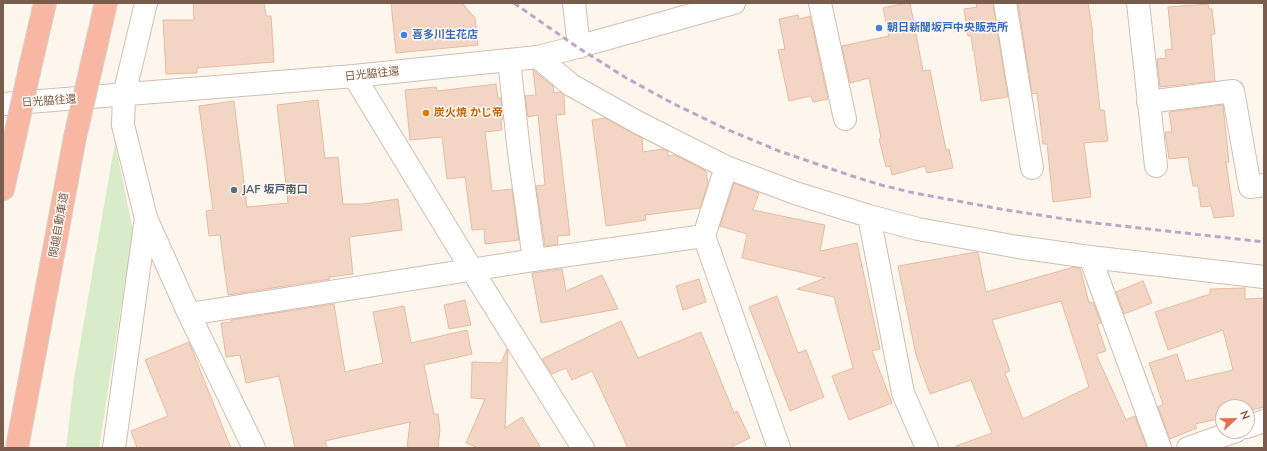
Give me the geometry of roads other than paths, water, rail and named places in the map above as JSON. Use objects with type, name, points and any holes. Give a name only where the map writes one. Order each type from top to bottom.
[{"type":"highway","points":[[3,189],[45,3]]},
{"type":"highway","name":"関越自動車道","points":[[17,448],[75,137],[106,3]]},
{"type":"street","points":[[146,3],[124,95],[123,125],[146,218],[189,314],[254,448]]},
{"type":"street","points":[[574,3],[579,47]]},
{"type":"street","name":"日光脇往還","points":[[3,104],[354,76],[538,57],[579,47],[734,3]]},
{"type":"street","points":[[820,3],[845,119]]},
{"type":"street","points":[[1005,3],[1032,168]]},
{"type":"street","points":[[1138,3],[1156,166]]},
{"type":"street","points":[[538,57],[571,85],[639,123],[726,167],[795,193],[869,216],[918,229],[1018,247],[1264,278]]},
{"type":"street","points":[[508,60],[534,260]]},
{"type":"street","points":[[354,76],[472,270],[583,448]]},
{"type":"street","points":[[1148,102],[1233,91],[1250,187],[1264,185]]},
{"type":"street","points":[[726,167],[704,236],[779,448]]},
{"type":"street","points":[[869,216],[903,392],[927,448]]},
{"type":"street","points":[[114,448],[146,218]]},
{"type":"street","points":[[189,314],[534,260],[704,236]]},
{"type":"street","points":[[1090,257],[1160,448]]},
{"type":"street","points":[[1188,448],[1215,438]]},
{"type":"railway","points":[[514,3],[577,47],[628,79],[674,104],[726,129],[779,151],[849,175],[914,193],[1006,210],[1078,221],[1264,242]]},
{"type":"place","name":"朝日新聞坂戸中央販売所","points":[[879,28]]},
{"type":"place","name":"喜多川生花店","points":[[404,35]]},
{"type":"place","name":"炭火焼 かじ帝","points":[[426,113]]},
{"type":"place","name":"JAF 坂戸南口","points":[[234,190]]}]
